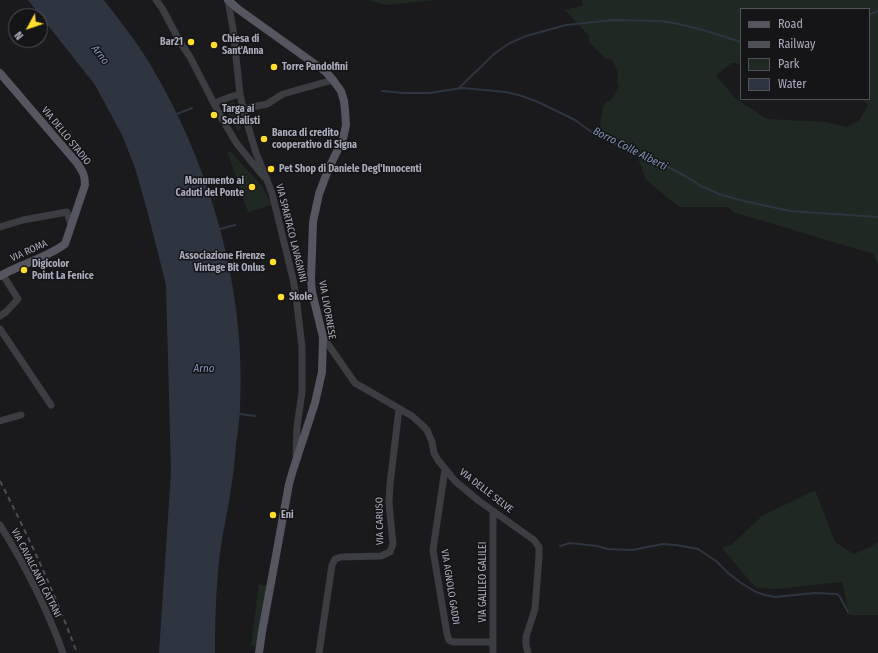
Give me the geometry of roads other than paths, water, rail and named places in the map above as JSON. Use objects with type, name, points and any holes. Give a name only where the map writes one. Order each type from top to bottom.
[{"type":"main road","name":"VIA LIVORNESE","points":[[228,0],[238,9],[323,70],[333,80],[341,91],[344,101],[346,125],[343,139],[328,170],[319,194],[313,222],[310,274],[312,292],[323,337],[322,372],[315,404],[289,484],[259,653]]},
{"type":"main road","name":"VIA DELLO STADIO","points":[[0,73],[77,163],[85,177],[85,185],[65,244]]},
{"type":"main road","name":"VIA ROMA","points":[[1,275],[57,250],[65,244]]},
{"type":"street","points":[[156,0],[162,8],[180,42],[190,56],[237,144],[269,183]]},
{"type":"street","name":"VIA SPARTACO LAVAGNINI","points":[[228,0],[243,109],[256,154],[269,183],[278,214],[293,279],[302,347],[302,392],[297,427],[296,461]]},
{"type":"street","points":[[243,109],[267,104],[283,94],[333,80]]},
{"type":"street","points":[[215,103],[240,94]]},
{"type":"street","points":[[0,227],[23,220],[66,212],[71,225]]},
{"type":"street","points":[[0,316],[6,312],[18,299],[1,275]]},
{"type":"street","points":[[0,329],[51,405]]},
{"type":"street","name":"VIA DELLE SELVE","points":[[323,337],[355,383],[412,416],[427,430],[432,442],[434,453],[455,481],[493,511],[534,540],[539,547],[540,556],[535,609],[526,637],[528,653]]},
{"type":"street","name":"VIA CARUSO","points":[[319,653],[332,565],[335,559],[341,557],[381,556],[390,552],[393,544],[389,504],[399,409]]},
{"type":"street","points":[[0,421],[21,415]]},
{"type":"street","name":"VIA AGNOLO GADDI","points":[[445,469],[433,550],[447,634],[449,640],[453,642],[493,642]]},
{"type":"street","name":"VIA GALILEO GALILEI","points":[[493,511],[493,653]]},
{"type":"street","name":"VIA CAVALCANTI CATTANI","points":[[0,525],[44,606],[63,653]]},
{"type":"water","name":"Arno","points":[[28,0],[104,0],[145,56],[172,103],[191,144],[207,187],[220,231],[231,275],[241,365],[240,410],[231,491],[221,544],[219,565],[216,603],[215,653],[159,653],[171,472],[166,285],[147,210],[135,168],[122,135],[95,85],[48,25],[48,8],[34,8]]},
{"type":"waterway","points":[[870,15],[878,11]]},
{"type":"waterway","points":[[458,89],[494,54],[508,44],[526,36],[566,25],[613,20],[661,21],[703,30],[740,42]]},
{"type":"waterway","name":"Borro Colle Alberti","points":[[382,91],[429,93],[462,88],[506,92],[522,96],[575,120],[606,140],[668,167],[703,187],[722,195],[790,211],[878,217]]},
{"type":"waterway","name":"Borro Colle Alberti","points":[[177,114],[192,108]]},
{"type":"waterway","points":[[220,229],[235,225]]},
{"type":"waterway","points":[[240,414],[255,416]]},
{"type":"waterway","points":[[560,546],[570,543],[597,546],[607,549],[632,550],[663,544],[698,549],[716,561],[741,583],[756,592],[775,597],[815,593],[837,594],[848,612]]},
{"type":"railway","points":[[0,481],[41,566],[77,653]]},
{"type":"place","name":"Bar21","points":[[191,42]]},
{"type":"place","name":"Chiesa di Sant'Anna","points":[[214,45]]},
{"type":"place","name":"Torre Pandolfini","points":[[274,67]]},
{"type":"place","name":"Targa ai Socialisti","points":[[214,115]]},
{"type":"place","name":"Banca di credito cooperativo di Signa","points":[[264,139]]},
{"type":"place","name":"Pet Shop di Daniele Degl'Innocenti","points":[[271,169]]},
{"type":"place","name":"Monumento ai Caduti del Ponte","points":[[252,187]]},
{"type":"place","name":"Associazione Firenze Vintage Bit Onlus","points":[[273,262]]},
{"type":"place","name":"Digicolor Point La Fenice","points":[[24,270]]},
{"type":"place","name":"Skole","points":[[281,297]]},
{"type":"place","name":"Eni","points":[[273,515]]}]
